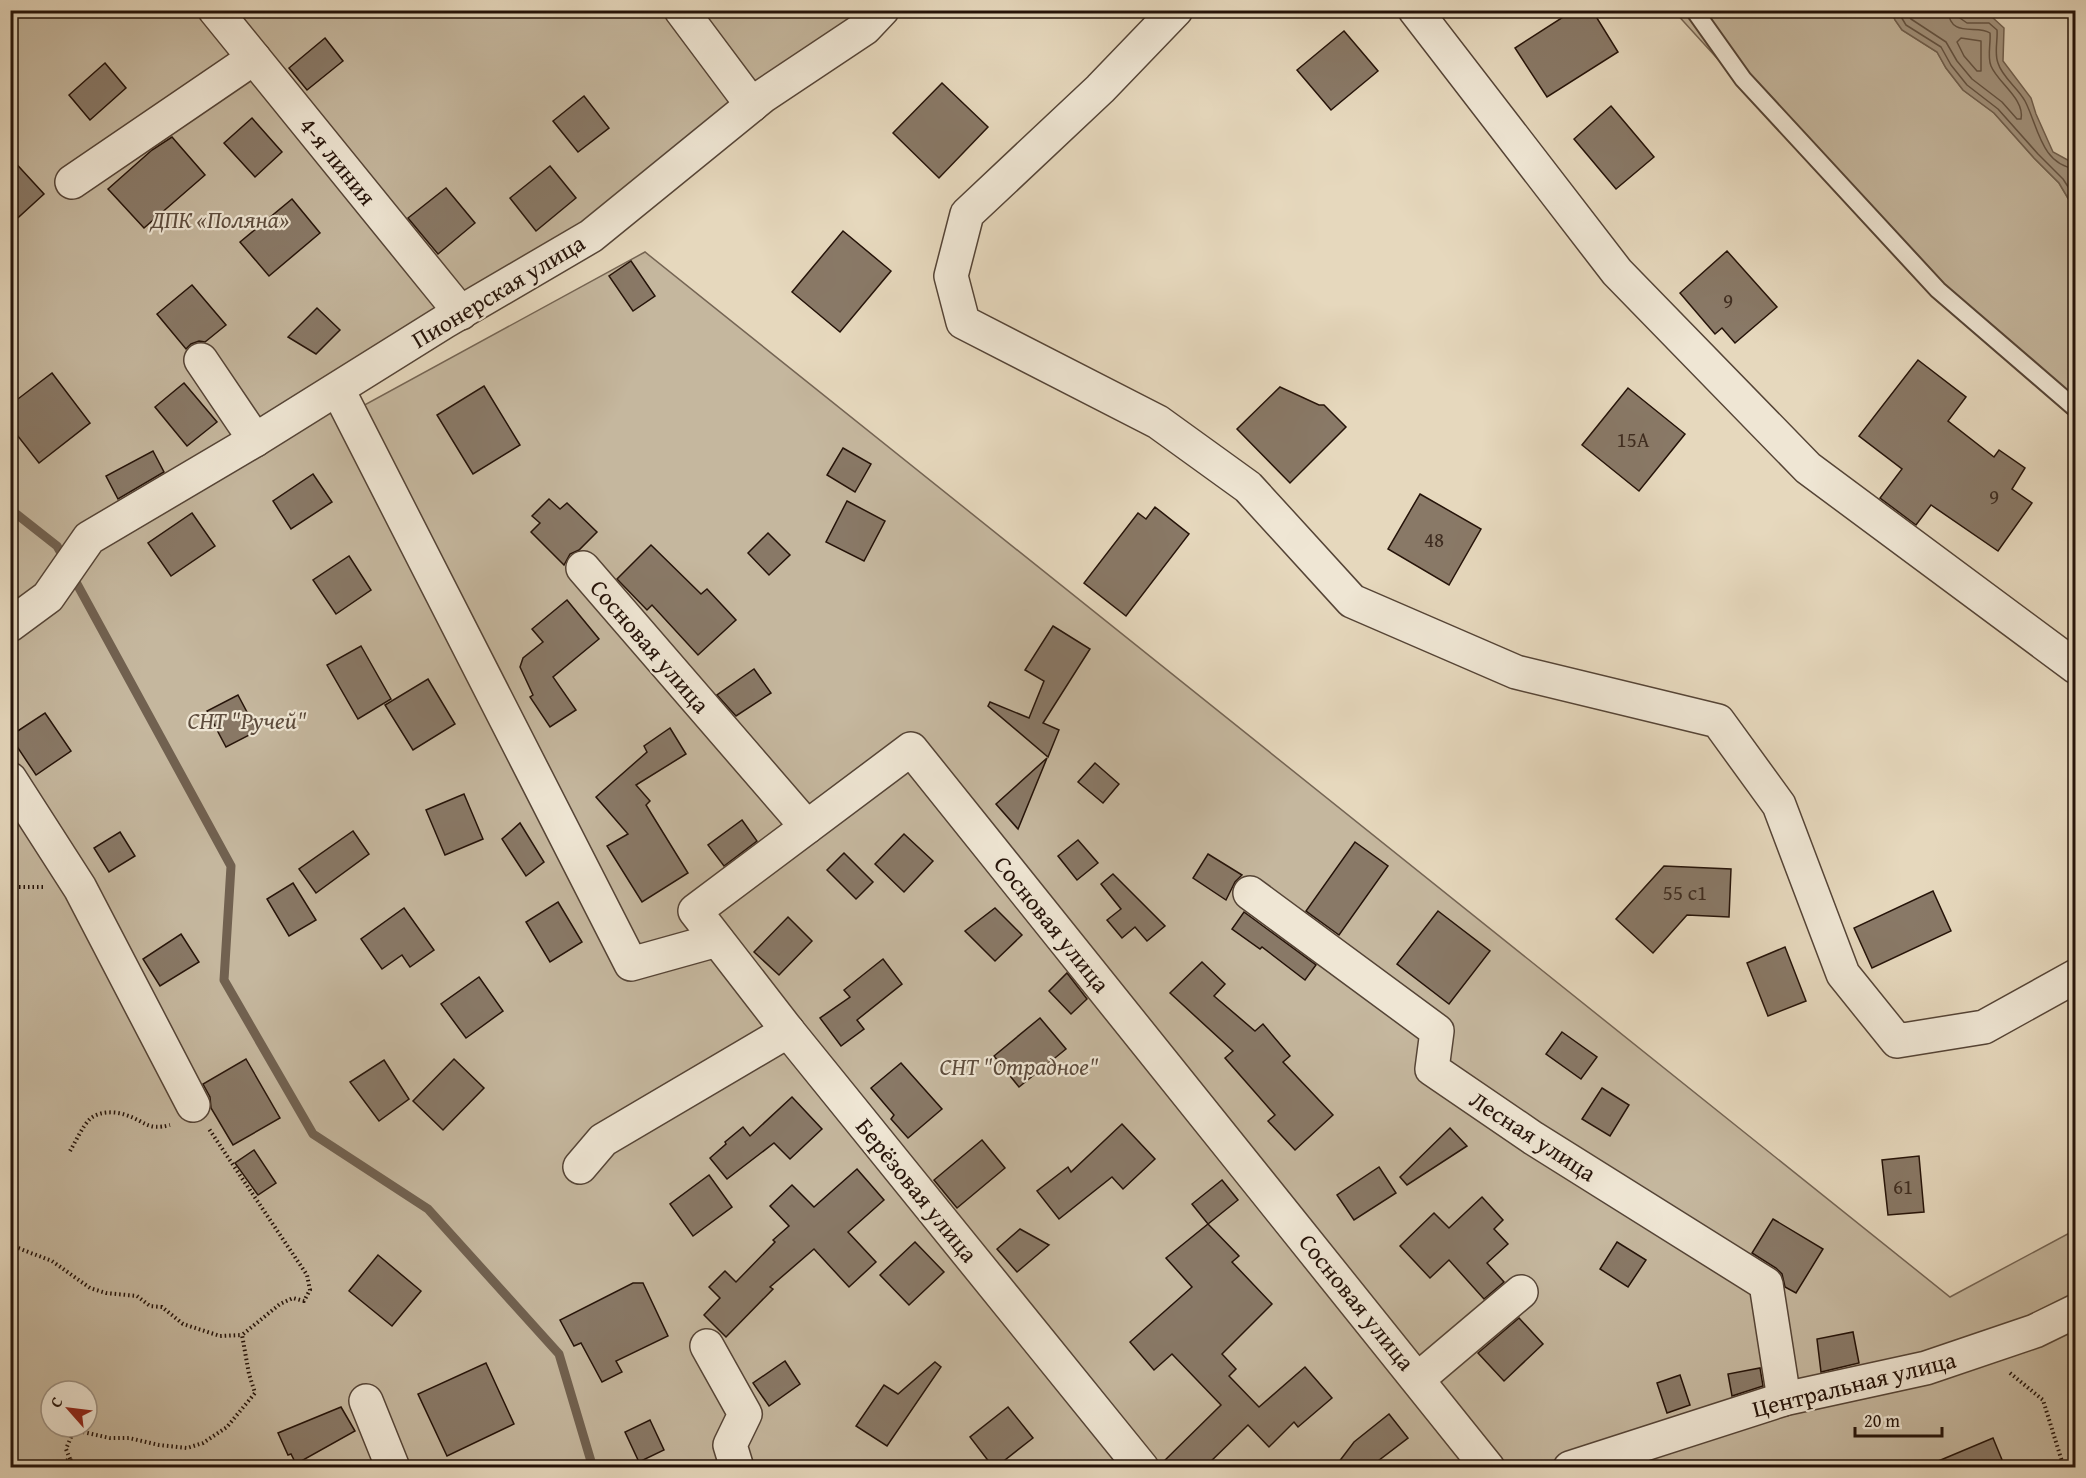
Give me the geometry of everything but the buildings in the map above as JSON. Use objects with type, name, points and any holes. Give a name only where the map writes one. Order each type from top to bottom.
[{"type":"street","name":"4-я линия","points":[[215,10],[460,313]]},
{"type":"street","points":[[681,10],[752,105]]},
{"type":"street","name":"Пионерская улица","points":[[10,625],[48,597],[85,544],[460,313],[591,236],[752,105],[865,28],[882,10]]},
{"type":"street","points":[[1176,10],[1100,89],[967,214],[951,276],[963,322],[1158,422],[1248,488],[1352,601],[1516,672],[1718,721],[1779,805],[1843,974],[1897,1041],[1984,1027],[2076,976]]},
{"type":"street","points":[[1415,10],[1617,272],[1808,468],[2076,667]]},
{"type":"street","points":[[72,182],[254,58]]},
{"type":"street","points":[[201,360],[255,440]]},
{"type":"street","points":[[338,390],[631,964],[717,940]]},
{"type":"street","name":"Сосновая улица","points":[[583,568],[807,827],[911,749],[1488,1467]]},
{"type":"street","points":[[10,779],[80,888],[195,1108]]},
{"type":"street","name":"Берёзовая улица","points":[[807,827],[694,911],[788,1031],[1142,1467]]},
{"type":"street","name":"Лесная улица","points":[[1250,894],[1437,1031],[1431,1070],[1766,1284],[1784,1399]]},
{"type":"street","points":[[580,1167],[603,1140],[788,1031]]},
{"type":"street","points":[[1418,1379],[1521,1293]]},
{"type":"street","name":"Центральная улица","points":[[1570,1467],[1784,1399],[1926,1368],[2035,1331],[2076,1311]]},
{"type":"street","points":[[707,1346],[745,1414],[730,1445],[737,1467]]},
{"type":"street","points":[[366,1401],[393,1467]]},
{"type":"lane","points":[[1695,10],[1743,79],[1938,290],[2076,410]]},
{"type":"path","points":[[10,1245],[52,1261],[90,1288],[106,1293],[137,1296],[150,1306],[162,1307],[183,1324],[220,1336],[242,1335],[280,1304],[293,1298],[304,1301],[310,1290],[308,1275],[195,1108],[172,1125],[160,1128],[144,1125],[126,1114],[104,1112],[91,1119],[70,1151]]},
{"type":"path","points":[[76,1467],[66,1449],[74,1430],[110,1438],[129,1438],[159,1445],[187,1448],[203,1443],[226,1426],[255,1393],[242,1335]]},
{"type":"path","points":[[1982,1349],[2043,1400],[2064,1467]]},
{"type":"path","points":[[50,1467],[70,1459]]},
{"type":"green space","name":"СНТ \"Отрадное\"","points":[[10,11],[882,11],[591,236],[336,391],[350,413],[645,252],[1950,1297],[2075,1230],[2075,1467],[11,1467]]},
{"type":"green space","points":[[1674,11],[1891,11],[1902,30],[1937,52],[1963,90],[1994,113],[2059,183],[2075,210],[2075,420],[1932,294]]},
{"type":"water","points":[[1891,11],[1960,11],[1968,17],[1992,17],[2004,28],[2003,61],[2031,98],[2053,152],[2075,164],[2075,210],[2059,183],[1994,113],[1963,90],[1937,52],[1902,30]]},
{"type":"waterway","points":[[10,509],[57,546],[65,560]]},
{"type":"waterway","points":[[71,573],[231,866],[224,980],[313,1134],[428,1209],[559,1354],[593,1468]]},
{"type":"park label","name":"ДПК «Поляна»","points":[[220,219]]},
{"type":"park label","name":"СНТ \"Ручей\"","points":[[247,720]]}]
